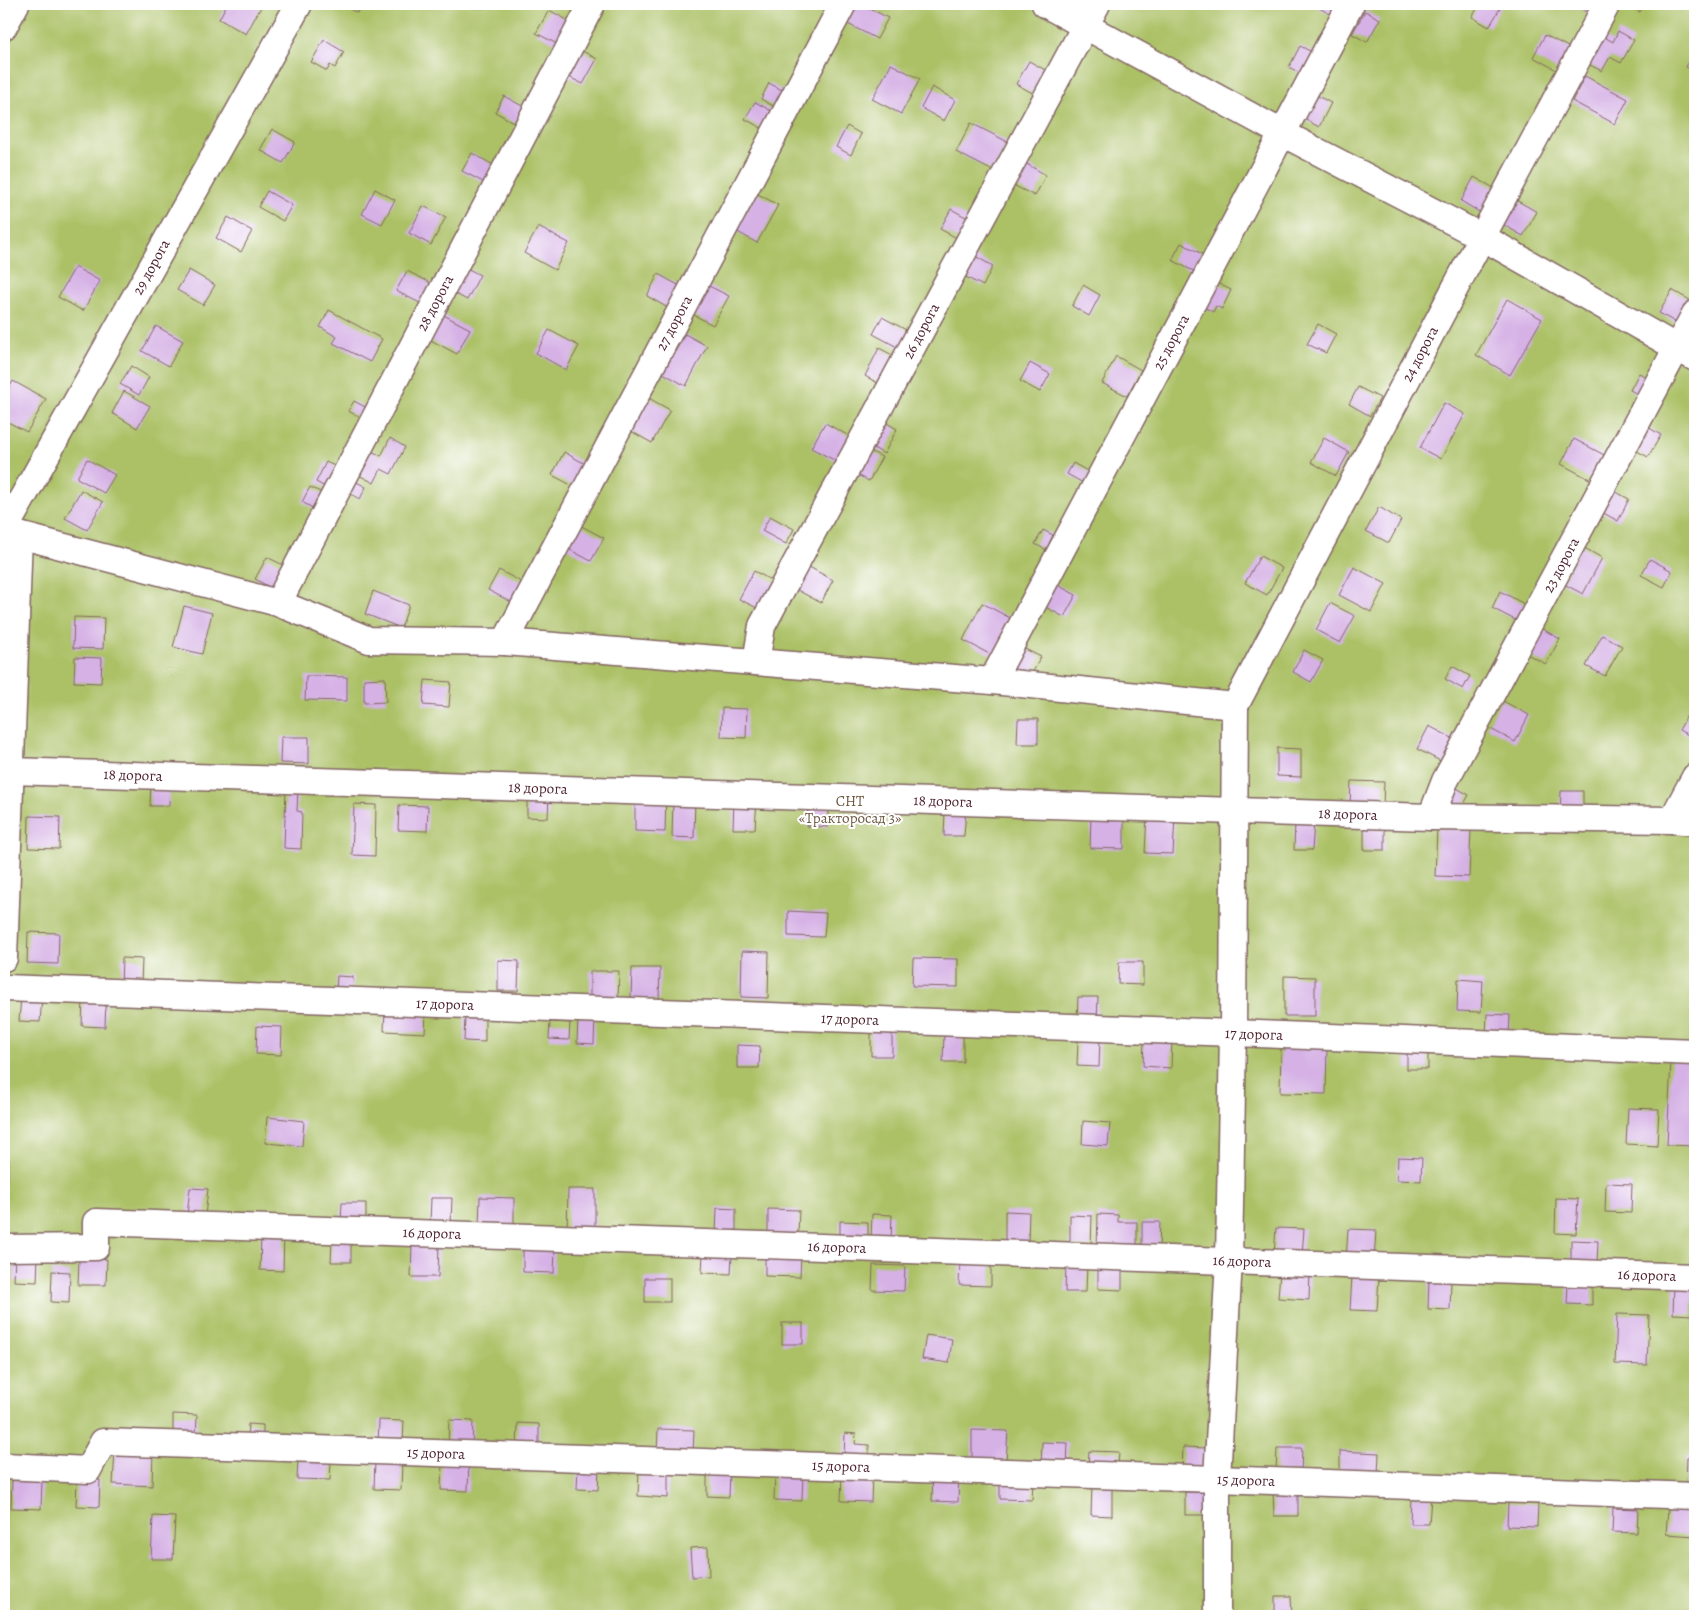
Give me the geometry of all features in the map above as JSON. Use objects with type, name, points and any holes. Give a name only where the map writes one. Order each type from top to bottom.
[{"type":"street","points":[[4,26],[16,4]]},
{"type":"street","name":"29 дорога","points":[[9,532],[299,4]]},
{"type":"street","name":"28 дорога","points":[[278,603],[592,4]]},
{"type":"street","name":"27 дорога","points":[[505,642],[843,4]]},
{"type":"street","points":[[1045,4],[1092,15],[1282,133],[1482,237],[1686,353]]},
{"type":"street","name":"25 дорога","points":[[992,681],[1351,4]]},
{"type":"street","name":"24 дорога","points":[[1235,706],[1607,4]]},
{"type":"street","name":"26 дорога","points":[[756,662],[762,626],[1092,15]]},
{"type":"street","name":"23 дорога","points":[[1431,817],[1446,781],[1686,353],[1695,314]]},
{"type":"street","points":[[4,958],[11,771],[9,532],[278,603],[369,640],[505,642],[992,681],[1235,706],[1233,1033],[1229,1260],[1217,1479],[1217,1616]]},
{"type":"street","name":"18 дорога","points":[[11,771],[1431,817],[1684,821]]},
{"type":"street","points":[[1684,821],[1695,777]]},
{"type":"street","name":"17 дорога","points":[[4,988],[1233,1033],[1695,1052]]},
{"type":"street","name":"16 дорога","points":[[4,1248],[96,1247],[96,1222],[1695,1277]]},
{"type":"street","name":"15 дорога","points":[[4,1466],[88,1470],[103,1442],[1695,1496]]},
{"type":"green space","name":"СНТ «Тракторосад 3»","points":[[4,4],[1695,4],[1695,1616],[4,1616]]},
{"type":"building","points":[[227,4],[255,4],[261,7],[246,34],[219,19]]},
{"type":"building","points":[[340,4],[362,4],[357,13]]},
{"type":"building","points":[[856,4],[862,4],[888,18],[877,39],[846,23]]},
{"type":"building","points":[[1318,4],[1344,4],[1336,17],[1317,7]]},
{"type":"building","points":[[1480,4],[1495,4],[1501,7],[1489,27],[1472,17]]},
{"type":"building","points":[[1571,4],[1597,4],[1591,14]]},
{"type":"building","points":[[1625,4],[1644,4],[1640,12]]},
{"type":"building","points":[[549,10],[571,22],[559,45],[536,33]]},
{"type":"building","points":[[1365,11],[1380,19],[1367,42],[1352,34]]},
{"type":"building","points":[[1618,31],[1634,40],[1621,63],[1610,57],[1602,71],[1586,63],[1601,35],[1613,42]]},
{"type":"building","points":[[1545,35],[1572,49],[1560,72],[1533,57]]},
{"type":"building","points":[[324,40],[344,52],[335,68],[330,65],[327,71],[311,62]]},
{"type":"building","points":[[1300,46],[1316,54],[1305,76],[1289,67]]},
{"type":"building","points":[[577,48],[597,59],[583,84],[563,74]]},
{"type":"building","points":[[1695,50],[1695,72],[1686,67]]},
{"type":"building","points":[[1029,61],[1049,72],[1036,95],[1016,84]]},
{"type":"building","points":[[891,64],[920,79],[901,114],[872,99]]},
{"type":"building","points":[[1585,76],[1628,99],[1615,124],[1572,101]]},
{"type":"building","points":[[769,83],[791,95],[782,111],[761,99]]},
{"type":"building","points":[[932,87],[955,100],[944,121],[921,108]]},
{"type":"building","points":[[1312,93],[1331,103],[1319,127],[1299,116]]},
{"type":"building","points":[[504,96],[524,107],[515,123],[495,112]]},
{"type":"building","points":[[755,102],[779,115],[769,132],[745,119]]},
{"type":"building","points":[[971,123],[1008,142],[993,171],[956,152]]},
{"type":"building","points":[[847,126],[861,134],[851,155],[836,147]]},
{"type":"building","points":[[272,129],[295,142],[283,163],[260,150]]},
{"type":"building","points":[[472,153],[495,166],[485,183],[462,171]]},
{"type":"building","points":[[1025,163],[1046,175],[1035,196],[1013,185]]},
{"type":"building","points":[[1474,177],[1494,188],[1481,213],[1461,201]]},
{"type":"building","points":[[375,189],[395,200],[382,224],[362,214]]},
{"type":"building","points":[[267,191],[292,205],[283,221],[258,207]]},
{"type":"building","points":[[756,193],[778,205],[757,243],[736,231]]},
{"type":"building","points":[[1516,200],[1537,212],[1523,236],[1502,224]]},
{"type":"building","points":[[423,206],[446,217],[431,245],[409,233]]},
{"type":"building","points":[[951,209],[975,222],[964,242],[940,229]]},
{"type":"building","points":[[228,217],[252,231],[241,252],[216,238]]},
{"type":"building","points":[[538,227],[569,243],[555,270],[524,253]]},
{"type":"building","points":[[1181,243],[1212,259],[1203,276],[1172,260]]},
{"type":"building","points":[[971,254],[993,266],[983,286],[960,274]]},
{"type":"building","points":[[459,264],[480,275],[467,300],[446,289]]},
{"type":"building","points":[[75,267],[100,281],[83,311],[58,297]]},
{"type":"building","points":[[189,270],[215,285],[203,305],[177,290]]},
{"type":"building","points":[[407,271],[431,283],[420,303],[396,291]]},
{"type":"building","points":[[658,274],[680,286],[668,308],[647,296]]},
{"type":"building","points":[[1215,282],[1231,290],[1222,309],[1216,306],[1213,312],[1202,306]]},
{"type":"building","points":[[703,283],[729,296],[713,325],[688,312]]},
{"type":"building","points":[[1083,285],[1100,295],[1089,316],[1072,306]]},
{"type":"building","points":[[1672,290],[1695,303],[1682,326],[1659,313]]},
{"type":"building","points":[[1507,299],[1542,319],[1510,375],[1476,355]]},
{"type":"building","points":[[329,310],[382,339],[370,362],[333,343],[337,337],[320,327]]},
{"type":"building","points":[[436,311],[470,329],[457,354],[423,336]]},
{"type":"building","points":[[882,317],[910,332],[901,349],[873,334]]},
{"type":"building","points":[[1318,324],[1336,334],[1326,353],[1307,344]]},
{"type":"building","points":[[156,326],[183,341],[169,366],[142,351]]},
{"type":"building","points":[[549,330],[579,346],[566,370],[536,353]]},
{"type":"building","points":[[685,334],[707,346],[686,386],[663,373]]},
{"type":"building","points":[[879,348],[900,359],[885,387],[865,376]]},
{"type":"building","points":[[1116,356],[1141,370],[1127,396],[1102,383]]},
{"type":"building","points":[[1030,363],[1050,374],[1040,392],[1020,381]]},
{"type":"building","points":[[131,366],[149,377],[139,395],[120,384]]},
{"type":"building","points":[[1639,373],[1652,380],[1643,397],[1630,390]]},
{"type":"building","points":[[13,381],[46,399],[27,432],[4,420],[4,397]]},
{"type":"building","points":[[1358,387],[1380,398],[1370,416],[1349,404]]},
{"type":"building","points":[[124,391],[150,406],[137,428],[112,413]]},
{"type":"building","points":[[645,396],[670,410],[652,443],[627,429]]},
{"type":"building","points":[[354,401],[371,410],[366,420],[348,411]]},
{"type":"building","points":[[1444,403],[1465,414],[1441,459],[1420,448]]},
{"type":"building","points":[[883,421],[897,429],[884,454],[870,446]]},
{"type":"building","points":[[825,423],[851,437],[838,462],[811,448]]},
{"type":"building","points":[[1646,426],[1661,435],[1648,457],[1633,449]]},
{"type":"building","points":[[390,438],[405,447],[391,474],[381,469],[374,483],[353,472],[366,448],[381,456]]},
{"type":"building","points":[[1324,438],[1349,452],[1336,476],[1311,462]]},
{"type":"building","points":[[1574,439],[1608,457],[1595,482],[1561,464]]},
{"type":"building","points":[[866,449],[882,457],[869,481],[854,473]]},
{"type":"building","points":[[564,452],[587,465],[575,487],[552,475]]},
{"type":"building","points":[[87,459],[115,475],[104,493],[77,478]]},
{"type":"building","points":[[326,462],[337,467],[327,488],[316,482]]},
{"type":"building","points":[[1073,463],[1091,473],[1085,484],[1067,474]]},
{"type":"building","points":[[347,477],[366,487],[360,499],[341,489]]},
{"type":"building","points":[[310,487],[324,494],[316,510],[302,502]]},
{"type":"building","points":[[1609,488],[1629,499],[1618,521],[1598,510]]},
{"type":"building","points":[[81,490],[103,502],[87,530],[65,518]]},
{"type":"building","points":[[1379,507],[1401,520],[1389,543],[1366,531]]},
{"type":"building","points":[[770,516],[794,529],[786,544],[762,531]]},
{"type":"building","points":[[574,522],[604,538],[591,561],[561,545]]},
{"type":"building","points":[[1043,530],[1053,535],[1046,550],[1035,544]]},
{"type":"building","points":[[1581,546],[1602,558],[1583,594],[1562,583]]},
{"type":"building","points":[[1260,556],[1282,568],[1267,595],[1245,583]]},
{"type":"building","points":[[267,557],[285,566],[273,589],[255,579]]},
{"type":"building","points":[[1650,559],[1672,571],[1664,587],[1641,575]]},
{"type":"building","points":[[802,563],[833,580],[821,603],[790,586]]},
{"type":"building","points":[[1354,567],[1386,584],[1371,612],[1339,595]]},
{"type":"building","points":[[499,570],[525,584],[515,604],[488,590]]},
{"type":"building","points":[[754,571],[778,584],[763,611],[739,599]]},
{"type":"building","points":[[1052,582],[1076,595],[1064,617],[1040,604]]},
{"type":"building","points":[[373,591],[409,605],[401,628],[365,614]]},
{"type":"building","points":[[1500,591],[1526,605],[1517,621],[1492,608]]},
{"type":"building","points":[[982,603],[1014,620],[995,657],[963,640]]},
{"type":"building","points":[[1330,603],[1355,616],[1340,643],[1316,630]]},
{"type":"building","points":[[184,606],[212,613],[202,654],[173,647]]},
{"type":"building","points":[[74,617],[104,618],[103,649],[73,648]]},
{"type":"building","points":[[1539,627],[1560,639],[1546,664],[1525,653]]},
{"type":"building","points":[[1602,635],[1622,646],[1605,676],[1586,666]]},
{"type":"building","points":[[1017,645],[1041,657],[1029,679],[1005,667]]},
{"type":"building","points":[[1304,650],[1323,660],[1311,682],[1293,672]]},
{"type":"building","points":[[75,657],[102,658],[101,683],[74,682]]},
{"type":"building","points":[[1452,666],[1470,676],[1463,689],[1445,679]]},
{"type":"building","points":[[306,676],[347,677],[347,701],[305,700]]},
{"type":"building","points":[[385,678],[386,702],[364,703],[364,679]]},
{"type":"building","points":[[425,680],[451,682],[449,707],[423,705]]},
{"type":"building","points":[[1501,700],[1529,715],[1515,742],[1487,727]]},
{"type":"building","points":[[722,708],[747,709],[746,738],[721,737]]},
{"type":"building","points":[[1689,712],[1695,715],[1695,739],[1679,730]]},
{"type":"building","points":[[1018,719],[1038,719],[1038,744],[1017,744]]},
{"type":"building","points":[[1429,726],[1458,741],[1446,764],[1417,749]]},
{"type":"building","points":[[281,737],[309,737],[309,764],[280,763]]},
{"type":"building","points":[[1277,748],[1301,749],[1301,777],[1277,776]]},
{"type":"building","points":[[1351,781],[1384,782],[1383,805],[1350,804]]},
{"type":"building","points":[[151,782],[170,783],[169,806],[150,806]]},
{"type":"building","points":[[1453,786],[1469,795],[1459,813],[1444,805]]},
{"type":"building","points":[[286,787],[298,787],[297,811],[302,812],[301,849],[284,848]]},
{"type":"building","points":[[1561,791],[1583,791],[1583,815],[1560,815]]},
{"type":"building","points":[[635,794],[666,795],[665,832],[635,831]]},
{"type":"building","points":[[527,796],[549,796],[548,818],[527,817]]},
{"type":"building","points":[[673,798],[695,799],[694,838],[672,837]]},
{"type":"building","points":[[734,799],[757,800],[755,829],[733,829]]},
{"type":"building","points":[[808,800],[828,801],[828,827],[807,826]]},
{"type":"building","points":[[354,804],[376,805],[375,856],[352,855]]},
{"type":"building","points":[[399,805],[428,806],[427,831],[398,830]]},
{"type":"building","points":[[945,810],[966,811],[964,836],[944,836]]},
{"type":"building","points":[[1147,815],[1175,816],[1173,854],[1145,853]]},
{"type":"building","points":[[29,816],[60,817],[59,849],[28,848]]},
{"type":"building","points":[[1091,816],[1124,816],[1124,849],[1090,848]]},
{"type":"building","points":[[1295,821],[1314,822],[1312,850],[1294,850]]},
{"type":"building","points":[[1364,822],[1385,823],[1385,850],[1364,850]]},
{"type":"building","points":[[1437,828],[1471,830],[1469,877],[1435,876]]},
{"type":"building","points":[[788,911],[826,913],[824,937],[788,936]]},
{"type":"building","points":[[28,932],[59,933],[58,964],[27,963]]},
{"type":"building","points":[[742,951],[769,952],[768,998],[741,997]]},
{"type":"building","points":[[122,958],[142,959],[141,985],[121,985]]},
{"type":"building","points":[[913,958],[958,959],[958,987],[912,986]]},
{"type":"building","points":[[498,960],[519,961],[518,991],[498,991]]},
{"type":"building","points":[[1119,962],[1143,962],[1143,985],[1118,984]]},
{"type":"building","points":[[632,968],[660,968],[659,1000],[631,999]]},
{"type":"building","points":[[590,971],[619,971],[618,1002],[590,1001]]},
{"type":"building","points":[[337,976],[353,977],[352,992],[336,992]]},
{"type":"building","points":[[1284,976],[1315,977],[1315,1016],[1284,1016]]},
{"type":"building","points":[[1458,979],[1483,981],[1481,1012],[1457,1011]]},
{"type":"building","points":[[21,997],[42,998],[40,1022],[19,1021]]},
{"type":"building","points":[[83,997],[106,998],[105,1027],[82,1026]]},
{"type":"building","points":[[1078,997],[1098,997],[1097,1021],[1077,1020]]},
{"type":"building","points":[[385,1010],[426,1011],[425,1033],[384,1031]]},
{"type":"building","points":[[1487,1014],[1510,1015],[1509,1036],[1486,1035]]},
{"type":"building","points":[[465,1017],[485,1017],[485,1042],[464,1041]]},
{"type":"building","points":[[578,1017],[595,1017],[594,1044],[577,1043]]},
{"type":"building","points":[[550,1022],[570,1023],[569,1040],[549,1039]]},
{"type":"building","points":[[257,1026],[282,1027],[281,1055],[256,1054]]},
{"type":"building","points":[[871,1028],[892,1029],[892,1056],[871,1056]]},
{"type":"building","points":[[944,1034],[963,1034],[963,1062],[943,1062]]},
{"type":"building","points":[[1078,1039],[1100,1039],[1099,1067],[1077,1066]]},
{"type":"building","points":[[1144,1039],[1172,1040],[1171,1068],[1143,1066]]},
{"type":"building","points":[[737,1045],[760,1046],[759,1068],[737,1068]]},
{"type":"building","points":[[1281,1046],[1327,1047],[1326,1094],[1280,1093]]},
{"type":"building","points":[[1407,1052],[1428,1052],[1428,1069],[1407,1069]]},
{"type":"building","points":[[1671,1060],[1695,1061],[1695,1146],[1667,1145]]},
{"type":"building","points":[[1628,1108],[1659,1109],[1657,1146],[1626,1144]]},
{"type":"building","points":[[267,1117],[304,1121],[302,1146],[265,1143]]},
{"type":"building","points":[[1083,1121],[1110,1123],[1108,1146],[1082,1144]]},
{"type":"building","points":[[1398,1157],[1422,1158],[1421,1181],[1397,1180]]},
{"type":"building","points":[[1606,1183],[1632,1184],[1631,1213],[1605,1212]]},
{"type":"building","points":[[190,1188],[208,1189],[205,1216],[187,1215]]},
{"type":"building","points":[[568,1189],[595,1189],[595,1232],[567,1231]]},
{"type":"building","points":[[480,1197],[514,1198],[514,1228],[479,1227]]},
{"type":"building","points":[[431,1198],[452,1198],[451,1225],[430,1224]]},
{"type":"building","points":[[1556,1198],[1578,1199],[1576,1234],[1555,1233]]},
{"type":"building","points":[[342,1203],[366,1203],[366,1222],[341,1222]]},
{"type":"building","points":[[717,1208],[736,1209],[736,1234],[716,1234]]},
{"type":"building","points":[[768,1209],[799,1210],[798,1237],[768,1236]]},
{"type":"building","points":[[1005,1211],[1029,1212],[1028,1244],[1005,1243]]},
{"type":"building","points":[[872,1214],[892,1215],[891,1240],[871,1240]]},
{"type":"building","points":[[1098,1214],[1118,1215],[1118,1222],[1137,1222],[1137,1249],[1097,1248]]},
{"type":"building","points":[[1070,1215],[1092,1216],[1091,1247],[1070,1246]]},
{"type":"building","points":[[840,1221],[868,1222],[868,1242],[840,1242]]},
{"type":"building","points":[[1142,1222],[1160,1222],[1159,1249],[1142,1249]]},
{"type":"building","points":[[1276,1228],[1304,1229],[1302,1256],[1274,1255]]},
{"type":"building","points":[[1348,1229],[1376,1230],[1374,1262],[1346,1261]]},
{"type":"building","points":[[261,1234],[284,1234],[283,1271],[260,1270]]},
{"type":"building","points":[[332,1239],[351,1240],[351,1262],[331,1262]]},
{"type":"building","points":[[1571,1240],[1598,1241],[1597,1264],[1571,1263]]},
{"type":"building","points":[[412,1243],[439,1244],[438,1277],[411,1277]]},
{"type":"building","points":[[523,1249],[555,1250],[554,1273],[523,1272]]},
{"type":"building","points":[[703,1254],[732,1255],[731,1274],[702,1273]]},
{"type":"building","points":[[15,1255],[38,1255],[37,1282],[14,1281]]},
{"type":"building","points":[[765,1255],[801,1255],[800,1277],[765,1276]]},
{"type":"building","points":[[79,1259],[107,1259],[106,1285],[78,1285]]},
{"type":"building","points":[[960,1262],[991,1262],[991,1286],[959,1285]]},
{"type":"building","points":[[1066,1264],[1087,1264],[1086,1292],[1065,1292]]},
{"type":"building","points":[[873,1265],[905,1266],[904,1291],[872,1290]]},
{"type":"building","points":[[1098,1266],[1122,1267],[1122,1290],[1098,1289]]},
{"type":"building","points":[[52,1271],[70,1272],[69,1303],[51,1302]]},
{"type":"building","points":[[1280,1272],[1310,1273],[1309,1300],[1278,1298]]},
{"type":"building","points":[[1352,1276],[1379,1277],[1377,1311],[1350,1310]]},
{"type":"building","points":[[645,1278],[670,1278],[670,1302],[645,1302]]},
{"type":"building","points":[[1429,1279],[1451,1280],[1450,1310],[1428,1309]]},
{"type":"building","points":[[1568,1284],[1592,1285],[1592,1305],[1567,1304]]},
{"type":"building","points":[[1674,1284],[1694,1285],[1692,1315],[1673,1314]]},
{"type":"building","points":[[1617,1314],[1649,1315],[1647,1365],[1615,1364]]},
{"type":"building","points":[[782,1323],[803,1323],[803,1344],[782,1344]]},
{"type":"building","points":[[926,1335],[952,1339],[949,1363],[922,1359]]},
{"type":"building","points":[[173,1414],[197,1415],[196,1439],[173,1438]]},
{"type":"building","points":[[379,1420],[404,1421],[403,1445],[378,1445]]},
{"type":"building","points":[[449,1420],[473,1421],[472,1448],[448,1447]]},
{"type":"building","points":[[518,1423],[539,1424],[539,1448],[517,1447]]},
{"type":"building","points":[[248,1424],[263,1425],[263,1441],[247,1441]]},
{"type":"building","points":[[658,1429],[694,1430],[693,1453],[657,1452]]},
{"type":"building","points":[[972,1430],[1008,1431],[1006,1462],[972,1461]]},
{"type":"building","points":[[845,1433],[856,1434],[855,1444],[869,1445],[869,1459],[844,1458]]},
{"type":"building","points":[[1042,1442],[1068,1443],[1067,1466],[1041,1465]]},
{"type":"building","points":[[1183,1447],[1207,1448],[1207,1471],[1182,1470]]},
{"type":"building","points":[[1277,1448],[1302,1448],[1301,1472],[1276,1472]]},
{"type":"building","points":[[115,1450],[153,1451],[152,1486],[113,1484]]},
{"type":"building","points":[[1089,1451],[1119,1452],[1118,1468],[1088,1467]]},
{"type":"building","points":[[1340,1451],[1379,1453],[1378,1475],[1340,1474]]},
{"type":"building","points":[[1687,1457],[1695,1457],[1695,1486],[1686,1486]]},
{"type":"building","points":[[298,1460],[331,1462],[330,1480],[297,1479]]},
{"type":"building","points":[[375,1460],[402,1461],[401,1490],[374,1489]]},
{"type":"building","points":[[442,1460],[469,1461],[468,1491],[441,1490]]},
{"type":"building","points":[[578,1466],[599,1467],[598,1490],[577,1489]]},
{"type":"building","points":[[639,1467],[668,1467],[668,1498],[638,1496]]},
{"type":"building","points":[[707,1472],[730,1472],[729,1497],[707,1496]]},
{"type":"building","points":[[775,1472],[803,1473],[802,1501],[774,1500]]},
{"type":"building","points":[[933,1473],[959,1474],[958,1502],[932,1501]]},
{"type":"building","points":[[842,1474],[872,1475],[871,1502],[841,1501]]},
{"type":"building","points":[[77,1479],[100,1480],[99,1507],[76,1506]]},
{"type":"building","points":[[12,1480],[42,1481],[41,1509],[11,1508]]},
{"type":"building","points":[[1000,1480],[1033,1481],[1032,1500],[1000,1499]]},
{"type":"building","points":[[1092,1486],[1112,1486],[1112,1516],[1091,1515]]},
{"type":"building","points":[[1298,1489],[1298,1516],[1274,1516],[1273,1490]]},
{"type":"building","points":[[1185,1492],[1206,1492],[1206,1515],[1185,1515]]},
{"type":"building","points":[[1411,1496],[1431,1497],[1429,1524],[1410,1524]]},
{"type":"building","points":[[1508,1503],[1538,1504],[1537,1527],[1507,1526]]},
{"type":"building","points":[[1613,1508],[1638,1509],[1637,1533],[1612,1532]]},
{"type":"building","points":[[1668,1508],[1695,1508],[1695,1536],[1666,1534]]},
{"type":"building","points":[[153,1516],[175,1517],[173,1559],[151,1559]]},
{"type":"building","points":[[708,1547],[709,1576],[692,1577],[690,1548]]},
{"type":"building","points":[[1275,1596],[1291,1596],[1292,1616],[1275,1616]]}]
